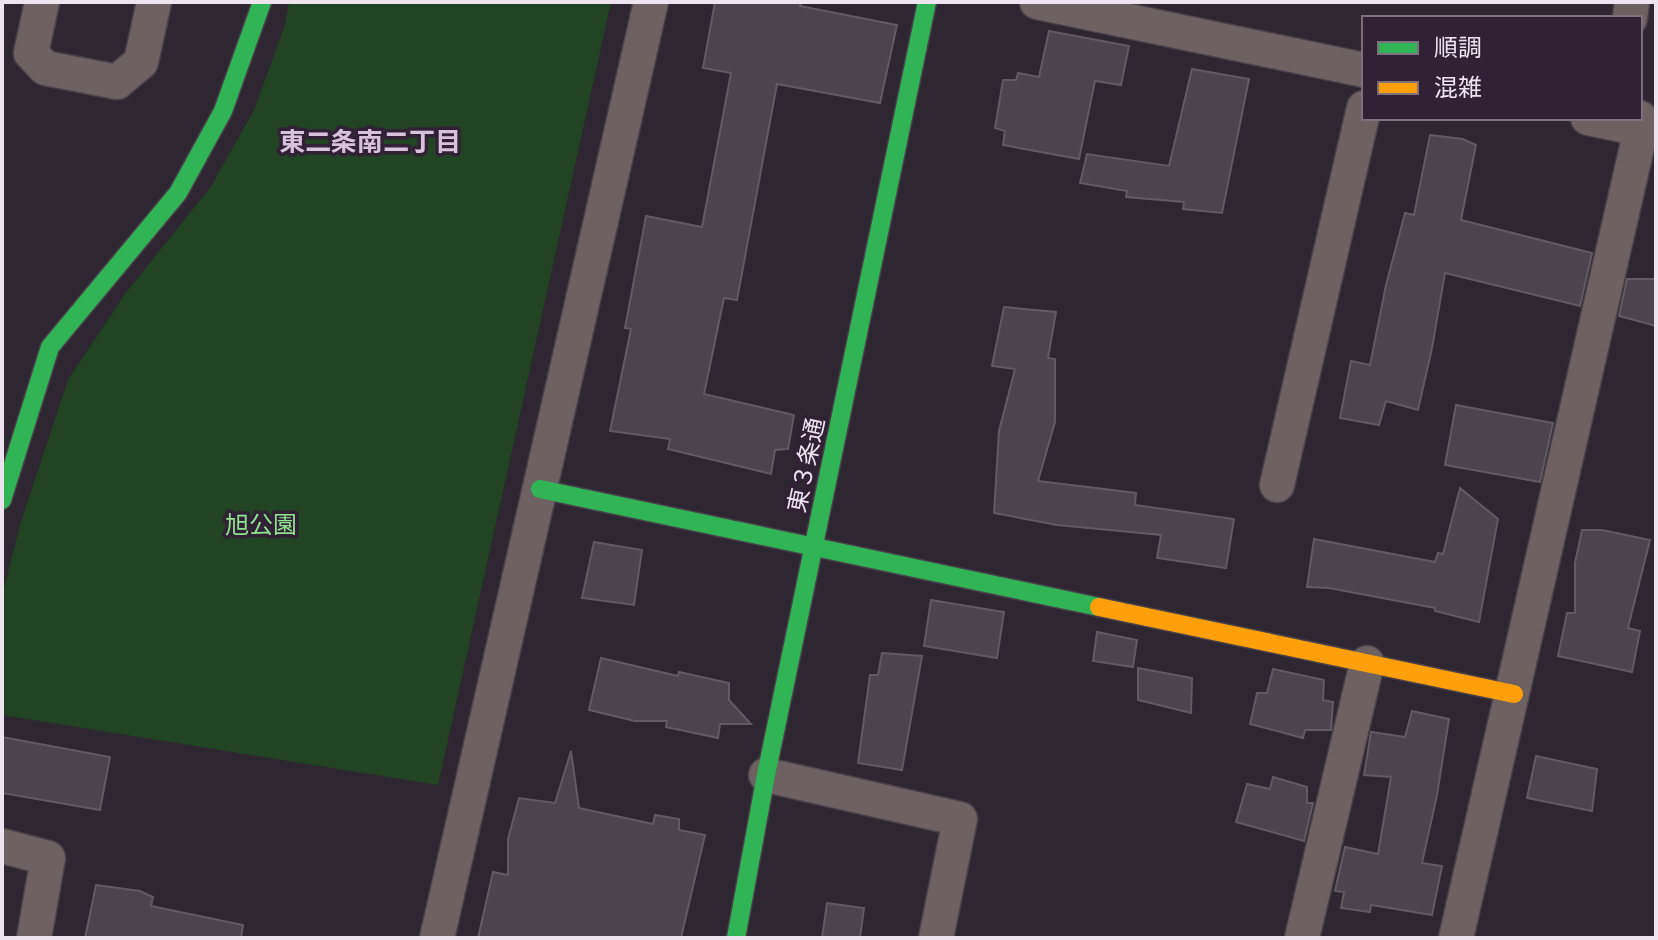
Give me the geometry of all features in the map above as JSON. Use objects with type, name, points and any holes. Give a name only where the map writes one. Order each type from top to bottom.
[{"type":"street","points":[[42,2],[31,53],[45,68],[117,82],[141,62],[154,2]]},
{"type":"street","points":[[2,500],[50,347],[178,193],[223,111],[262,2]]},
{"type":"street","points":[[437,938],[651,2]]},
{"type":"street","name":"東３条通","points":[[736,938],[766,775],[927,2]]},
{"type":"street","points":[[1037,2],[1362,70]]},
{"type":"street","points":[[1277,485],[1362,117]]},
{"type":"street","points":[[1456,938],[1514,694],[1612,251],[1646,127],[1601,120]]},
{"type":"street","points":[[540,489],[1514,694]]},
{"type":"street","points":[[1302,938],[1367,663]]},
{"type":"street","points":[[766,775],[960,819],[936,938]]},
{"type":"street","points":[[2,846],[48,858],[34,938]]},
{"type":"green space","name":"旭公園","points":[[289,2],[611,2],[438,785],[2,715],[2,595],[21,522],[68,380],[125,294],[210,188],[254,110],[285,25]]},
{"type":"building","points":[[715,2],[801,2],[800,6],[897,25],[880,103],[777,84],[737,300],[724,298],[704,394],[794,415],[788,449],[775,450],[771,474],[668,449],[670,439],[610,431],[631,329],[625,328],[646,216],[702,227],[731,73],[703,68]]},
{"type":"building","points":[[1049,31],[1129,46],[1121,85],[1095,81],[1079,159],[1003,145],[1005,131],[995,128],[1003,80],[1016,80],[1018,73],[1039,77]]},
{"type":"building","points":[[1192,69],[1249,79],[1222,213],[1183,209],[1184,202],[1126,197],[1127,191],[1080,183],[1087,154],[1169,166]]},
{"type":"building","points":[[1430,135],[1463,139],[1476,145],[1461,220],[1592,253],[1580,306],[1445,273],[1418,410],[1386,401],[1379,425],[1340,418],[1351,361],[1370,365],[1405,213],[1414,215]]},
{"type":"building","points":[[1627,279],[1656,279],[1656,326],[1619,316]]},
{"type":"building","points":[[1004,307],[1056,312],[1048,358],[1055,359],[1055,422],[1038,481],[1136,493],[1135,505],[1234,519],[1226,568],[1157,558],[1161,535],[1057,525],[994,513],[999,431],[1015,369],[992,366]]},
{"type":"building","points":[[1456,405],[1553,423],[1540,482],[1445,465]]},
{"type":"building","points":[[1460,488],[1498,519],[1479,622],[1435,611],[1435,608],[1329,588],[1307,587],[1314,539],[1435,562],[1438,553],[1443,554]]},
{"type":"building","points":[[1582,530],[1602,530],[1650,540],[1628,628],[1640,631],[1632,672],[1558,656],[1567,613],[1575,613],[1575,563]]},
{"type":"building","points":[[594,542],[642,550],[634,605],[582,598]]},
{"type":"building","points":[[931,600],[1004,612],[997,658],[924,646]]},
{"type":"building","points":[[1097,632],[1137,640],[1133,667],[1093,661]]},
{"type":"building","points":[[882,653],[922,656],[902,770],[858,763],[870,675],[878,675]]},
{"type":"building","points":[[601,658],[678,676],[679,672],[729,683],[729,700],[751,724],[720,724],[718,738],[666,727],[667,721],[635,721],[589,710]]},
{"type":"building","points":[[1138,668],[1192,678],[1191,713],[1138,700]]},
{"type":"building","points":[[1273,669],[1324,680],[1323,700],[1333,702],[1331,730],[1305,730],[1303,738],[1250,724],[1257,693],[1267,693]]},
{"type":"building","points":[[1412,711],[1449,719],[1422,863],[1442,866],[1432,915],[1371,905],[1370,912],[1341,908],[1344,892],[1335,891],[1345,847],[1378,854],[1391,777],[1364,775],[1371,732],[1405,737]]},
{"type":"building","points":[[2,737],[110,757],[100,810],[2,793]]},
{"type":"building","points":[[571,751],[579,808],[653,824],[655,815],[679,819],[679,830],[705,835],[681,938],[478,938],[493,872],[508,875],[508,839],[519,798],[555,803]]},
{"type":"building","points":[[1536,756],[1597,769],[1592,811],[1527,798]]},
{"type":"building","points":[[1273,777],[1307,787],[1307,803],[1313,803],[1304,841],[1236,822],[1247,784],[1270,789]]},
{"type":"building","points":[[96,885],[140,891],[153,897],[151,906],[243,925],[241,938],[85,938]]},
{"type":"building","points":[[827,903],[864,908],[860,938],[822,938]]},
{"type":"traffic: fast","points":[[2,500],[50,347],[178,193],[223,111],[262,2]]},
{"type":"traffic: fast","points":[[736,938],[766,775],[927,2]]},
{"type":"traffic: fast","points":[[540,489],[1099,607]]},
{"type":"traffic: slow","points":[[1099,607],[1514,694]]},
{"type":"district","name":"東二条南二丁目","points":[[370,141]]}]
